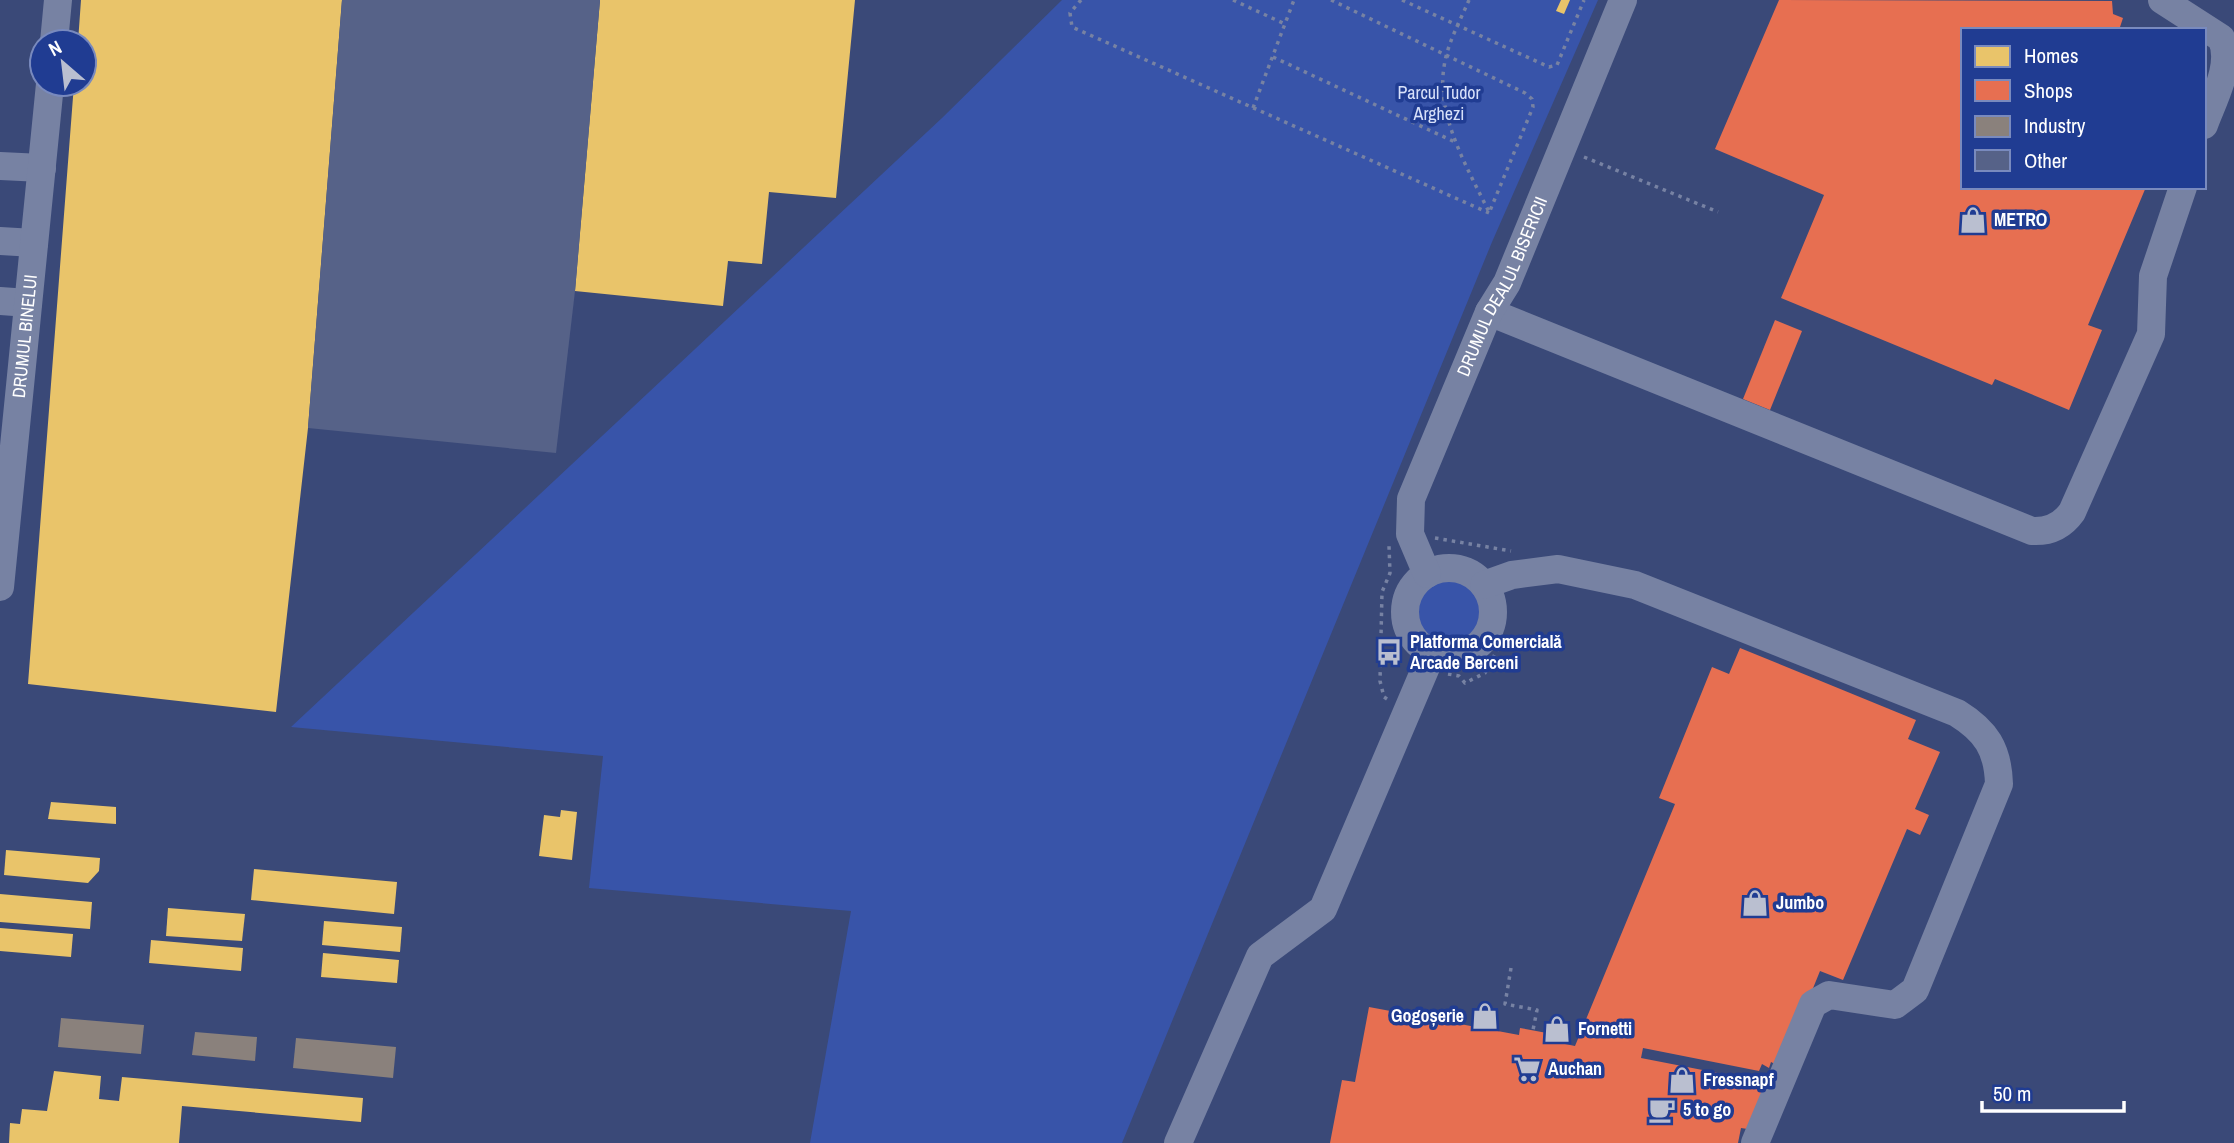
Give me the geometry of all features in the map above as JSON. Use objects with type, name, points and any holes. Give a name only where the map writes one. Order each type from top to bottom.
[{"type":"street","points":[[55,28],[58,0]]},
{"type":"street","name":"DRUMUL DEALUL BISERICII","points":[[1427,573],[1410,534],[1410,499],[1489,312],[1507,283],[1623,0]]},
{"type":"street","points":[[2162,0],[2205,28]]},
{"type":"street","points":[[2206,28],[2221,38],[2226,47],[2226,59],[2206,119]]},
{"type":"street","name":"DRUMUL BINELUI","points":[[0,587],[13,334],[28,303],[49,98]]},
{"type":"street","points":[[0,166],[42,168]]},
{"type":"street","points":[[1489,312],[1934,494],[2032,531],[2043,532],[2066,521],[2072,512],[2151,334],[2154,276],[2182,189]]},
{"type":"street","points":[[0,241],[34,243]]},
{"type":"street","points":[[0,301],[28,303]]},
{"type":"street","points":[[1178,1143],[1260,956],[1323,909],[1408,708],[1435,666],[1482,642],[1492,623],[1493,610],[1484,585],[1475,576],[1451,568],[1427,573],[1410,591],[1404,615],[1413,638],[1435,666]]},
{"type":"street","points":[[1484,585],[1536,570],[1570,570],[1635,585],[1957,713],[1985,734],[1994,749],[1999,784],[1915,990],[1895,1005],[1829,995],[1820,997],[1813,1004],[1755,1143]]},
{"type":"path","points":[[1081,0],[1070,13],[1072,27],[1489,213]]},
{"type":"path","points":[[1233,0],[1285,24]]},
{"type":"path","points":[[1253,108],[1294,0]]},
{"type":"path","points":[[1331,0],[1532,99],[1533,107],[1489,213]]},
{"type":"path","points":[[1402,0],[1553,67],[1557,65],[1584,0]]},
{"type":"path","points":[[1469,0],[1446,55],[1443,95],[1457,144],[1489,213]]},
{"type":"path","points":[[1273,57],[1457,144]]},
{"type":"path","points":[[1581,156],[1718,212]]},
{"type":"path","points":[[1408,708],[1384,698],[1380,681],[1382,592],[1390,573],[1388,528],[1535,555],[1536,570]]},
{"type":"path","points":[[1435,666],[1459,676],[1465,683],[1485,673],[1502,641]]},
{"type":"path","points":[[1511,968],[1505,1004],[1537,1010],[1533,1030]]},
{"type":"green space","name":"Parcul Tudor Arghezi","points":[[1062,0],[1598,0],[1492,242],[1122,1143],[810,1143],[851,911],[589,888],[603,756],[291,727],[942,118]]},
{"type":"green space","points":[[1442,575],[1456,575],[1470,581],[1480,591],[1486,612],[1484,626],[1470,643],[1456,649],[1442,649],[1428,643],[1418,633],[1412,619],[1412,605],[1418,591],[1428,581]]},
{"type":"building: Homes","points":[[81,0],[342,0],[308,428],[276,712],[28,684],[73,98],[98,98],[98,28],[79,28]]},
{"type":"building: Homes","points":[[600,0],[855,0],[836,198],[769,192],[762,264],[728,261],[723,306],[575,291]]},
{"type":"building: Homes","points":[[1561,0],[1570,0],[1564,14],[1556,11]]},
{"type":"building: Homes","points":[[51,802],[116,807],[116,824],[48,819]]},
{"type":"building: Homes","points":[[561,810],[577,812],[572,860],[539,856],[544,815],[560,817]]},
{"type":"building: Homes","points":[[6,850],[100,858],[99,871],[88,883],[4,875]]},
{"type":"building: Homes","points":[[254,869],[397,882],[394,914],[251,900]]},
{"type":"building: Homes","points":[[0,894],[92,902],[90,929],[0,922]]},
{"type":"building: Homes","points":[[168,908],[245,914],[242,941],[166,936]]},
{"type":"building: Homes","points":[[324,921],[402,927],[400,952],[322,945]]},
{"type":"building: Homes","points":[[0,928],[73,934],[71,957],[0,951]]},
{"type":"building: Homes","points":[[151,940],[243,948],[241,971],[149,963]]},
{"type":"building: Homes","points":[[323,953],[399,960],[397,983],[321,977]]},
{"type":"building: Homes","points":[[54,1071],[101,1076],[99,1099],[119,1101],[122,1077],[363,1098],[361,1122],[182,1106],[179,1143],[9,1143],[10,1123],[20,1124],[22,1109],[47,1111]]},
{"type":"building: Shops","name":"METRO","points":[[1779,0],[2112,1],[2113,14],[2123,18],[2120,28],[1961,28],[1961,189],[2145,189],[2088,325],[2102,330],[2069,410],[1995,379],[1992,385],[1781,298],[1824,195],[1715,149]]},
{"type":"building: Shops","points":[[1775,320],[1802,331],[1770,410],[1743,399]]},
{"type":"building: Shops","name":"Jumbo","points":[[1740,648],[1916,720],[1908,739],[1940,752],[1915,809],[1929,815],[1920,835],[1907,829],[1843,980],[1820,971],[1781,1067],[1771,1062],[1769,1068],[1762,1064],[1759,1071],[1643,1048],[1641,1058],[1764,1082],[1754,1130],[1741,1128],[1738,1143],[1330,1143],[1342,1080],[1355,1082],[1369,1007],[1519,1035],[1520,1028],[1547,1033],[1545,1040],[1575,1046],[1675,804],[1659,798],[1712,667],[1729,674]]},
{"type":"building: Industry","points":[[61,1018],[144,1025],[141,1054],[58,1047]]},
{"type":"building: Industry","points":[[195,1032],[257,1037],[255,1061],[192,1055]]},
{"type":"building: Industry","points":[[296,1038],[396,1047],[393,1078],[293,1068]]},
{"type":"building: Other","points":[[342,0],[600,0],[575,291],[556,453],[308,428]]},
{"type":"place","name":"METRO","points":[[1973,220]]},
{"type":"place","name":"Platforma Comercială Arcade Berceni","points":[[1389,652]]},
{"type":"place","name":"Jumbo","points":[[1755,903]]},
{"type":"place","name":"Gogoșerie","points":[[1485,1016]]},
{"type":"place","name":"Fornetti","points":[[1557,1029]]},
{"type":"place","name":"Auchan","points":[[1527,1069]]},
{"type":"place","name":"Fressnapf","points":[[1682,1080]]},
{"type":"place","name":"5 to go","points":[[1662,1110]]}]
